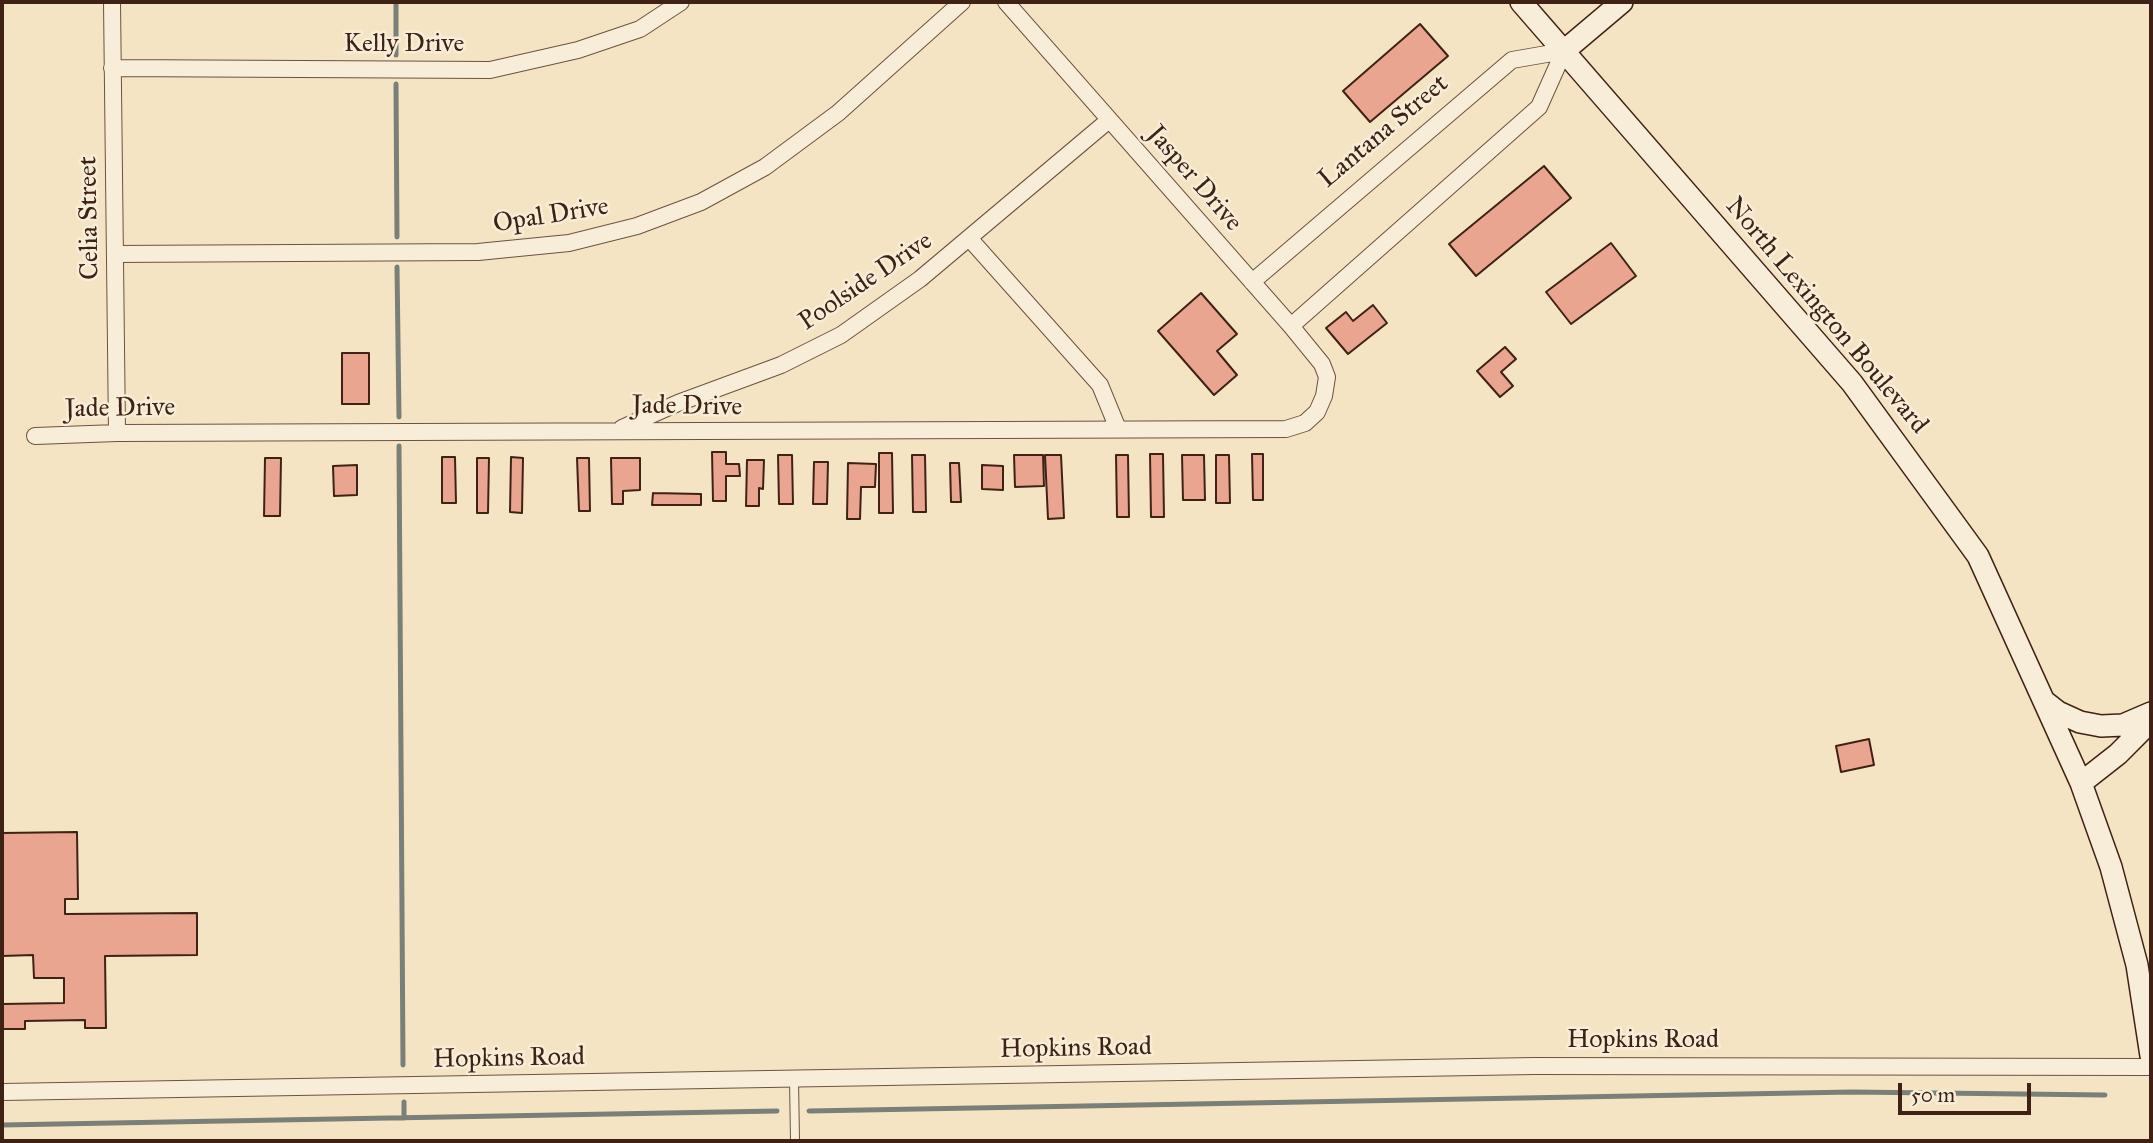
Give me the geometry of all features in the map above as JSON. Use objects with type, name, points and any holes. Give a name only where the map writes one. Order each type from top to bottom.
[{"type":"street","name":"Celia Street","points":[[112,2],[117,433]]},
{"type":"street","name":"Kelly Drive","points":[[112,68],[490,70],[578,50],[640,29],[681,2]]},
{"type":"street","name":"Opal Drive","points":[[115,254],[478,252],[569,243],[637,226],[701,202],[765,167],[838,113],[962,2]]},
{"type":"street","name":"Jasper Drive","points":[[1006,2],[1322,364],[1326,377],[1324,396]]},
{"type":"street","name":"North Lexington Boulevard","points":[[1521,2],[1852,383],[1979,556],[2081,783],[2110,867],[2137,965],[2151,1056]]},
{"type":"street","points":[[1291,326],[1539,107],[1564,51],[1622,2]]},
{"type":"street","name":"Lantana Street","points":[[1252,282],[1512,60],[1564,51]]},
{"type":"street","name":"Poolside Drive","points":[[617,431],[678,402],[781,365],[841,335],[920,279],[1110,120]]},
{"type":"street","points":[[970,238],[1100,385],[1118,429]]},
{"type":"street","name":"Jade Drive","points":[[35,436],[117,433],[1286,429],[1306,423],[1317,412],[1324,396]]},
{"type":"street","points":[[2044,701],[2058,712],[2080,722],[2101,726],[2123,725],[2151,713]]},
{"type":"street","points":[[2081,783],[2119,754],[2151,721]]},
{"type":"street","name":"Hopkins Road","points":[[2,1092],[1534,1066],[2151,1067]]},
{"type":"lane","points":[[794,1079],[795,1141]]},
{"type":"building","points":[[1420,24],[1448,56],[1370,122],[1343,91]]},
{"type":"building","points":[[1544,166],[1571,198],[1476,276],[1449,244]]},
{"type":"building","points":[[1611,243],[1636,276],[1571,324],[1546,292]]},
{"type":"building","points":[[1201,293],[1237,334],[1217,351],[1237,375],[1214,395],[1158,331]]},
{"type":"building","points":[[1373,305],[1387,323],[1348,354],[1326,328],[1346,312],[1353,321]]},
{"type":"building","points":[[1505,347],[1516,359],[1501,372],[1513,386],[1500,397],[1477,371]]},
{"type":"building","points":[[342,353],[369,353],[369,404],[342,404]]},
{"type":"building","points":[[712,452],[726,452],[726,464],[739,464],[740,476],[726,476],[726,501],[713,501]]},
{"type":"building","points":[[879,453],[892,453],[893,513],[879,513]]},
{"type":"building","points":[[1150,454],[1163,454],[1164,517],[1151,517]]},
{"type":"building","points":[[1252,454],[1263,454],[1263,500],[1253,500]]},
{"type":"building","points":[[778,455],[792,455],[793,504],[779,504]]},
{"type":"building","points":[[912,455],[925,455],[926,512],[913,512]]},
{"type":"building","points":[[1014,455],[1043,455],[1044,486],[1015,487]]},
{"type":"building","points":[[1045,455],[1061,455],[1064,518],[1048,519]]},
{"type":"building","points":[[1116,455],[1128,455],[1129,517],[1117,517]]},
{"type":"building","points":[[1182,455],[1204,455],[1205,500],[1183,500]]},
{"type":"building","points":[[1216,455],[1229,455],[1230,503],[1216,503]]},
{"type":"building","points":[[442,457],[455,457],[456,503],[442,503]]},
{"type":"building","points":[[511,457],[523,458],[522,513],[510,512]]},
{"type":"building","points":[[265,458],[281,458],[280,516],[264,516]]},
{"type":"building","points":[[477,458],[489,458],[488,513],[477,513]]},
{"type":"building","points":[[577,458],[589,458],[590,511],[579,511]]},
{"type":"building","points":[[611,458],[640,458],[640,490],[623,491],[623,504],[612,504]]},
{"type":"building","points":[[747,460],[764,460],[763,489],[759,488],[759,506],[746,506]]},
{"type":"building","points":[[814,462],[828,462],[827,504],[813,504]]},
{"type":"building","points":[[848,463],[876,464],[875,487],[861,487],[860,519],[847,519]]},
{"type":"building","points":[[950,463],[959,463],[961,502],[951,502]]},
{"type":"building","points":[[357,465],[357,495],[334,496],[333,466]]},
{"type":"building","points":[[982,465],[1003,466],[1003,490],[982,489]]},
{"type":"building","points":[[653,493],[701,494],[701,505],[652,505]]},
{"type":"building","points":[[1869,739],[1874,765],[1841,772],[1836,746]]},
{"type":"building","points":[[77,832],[78,899],[65,899],[65,914],[197,913],[197,955],[105,956],[106,1028],[85,1028],[85,1020],[25,1021],[25,1029],[3,1029],[3,1004],[64,1003],[64,978],[34,978],[33,955],[2,956],[2,833]]},
{"type":"waterway","points":[[396,2],[396,55]]},
{"type":"waterway","points":[[396,84],[397,237]]},
{"type":"waterway","points":[[397,267],[399,417]]},
{"type":"waterway","points":[[399,446],[403,1065]]},
{"type":"waterway","points":[[809,1111],[1852,1092],[2105,1095]]},
{"type":"waterway","points":[[404,1102],[404,1118]]},
{"type":"waterway","points":[[2,1125],[777,1111]]}]
